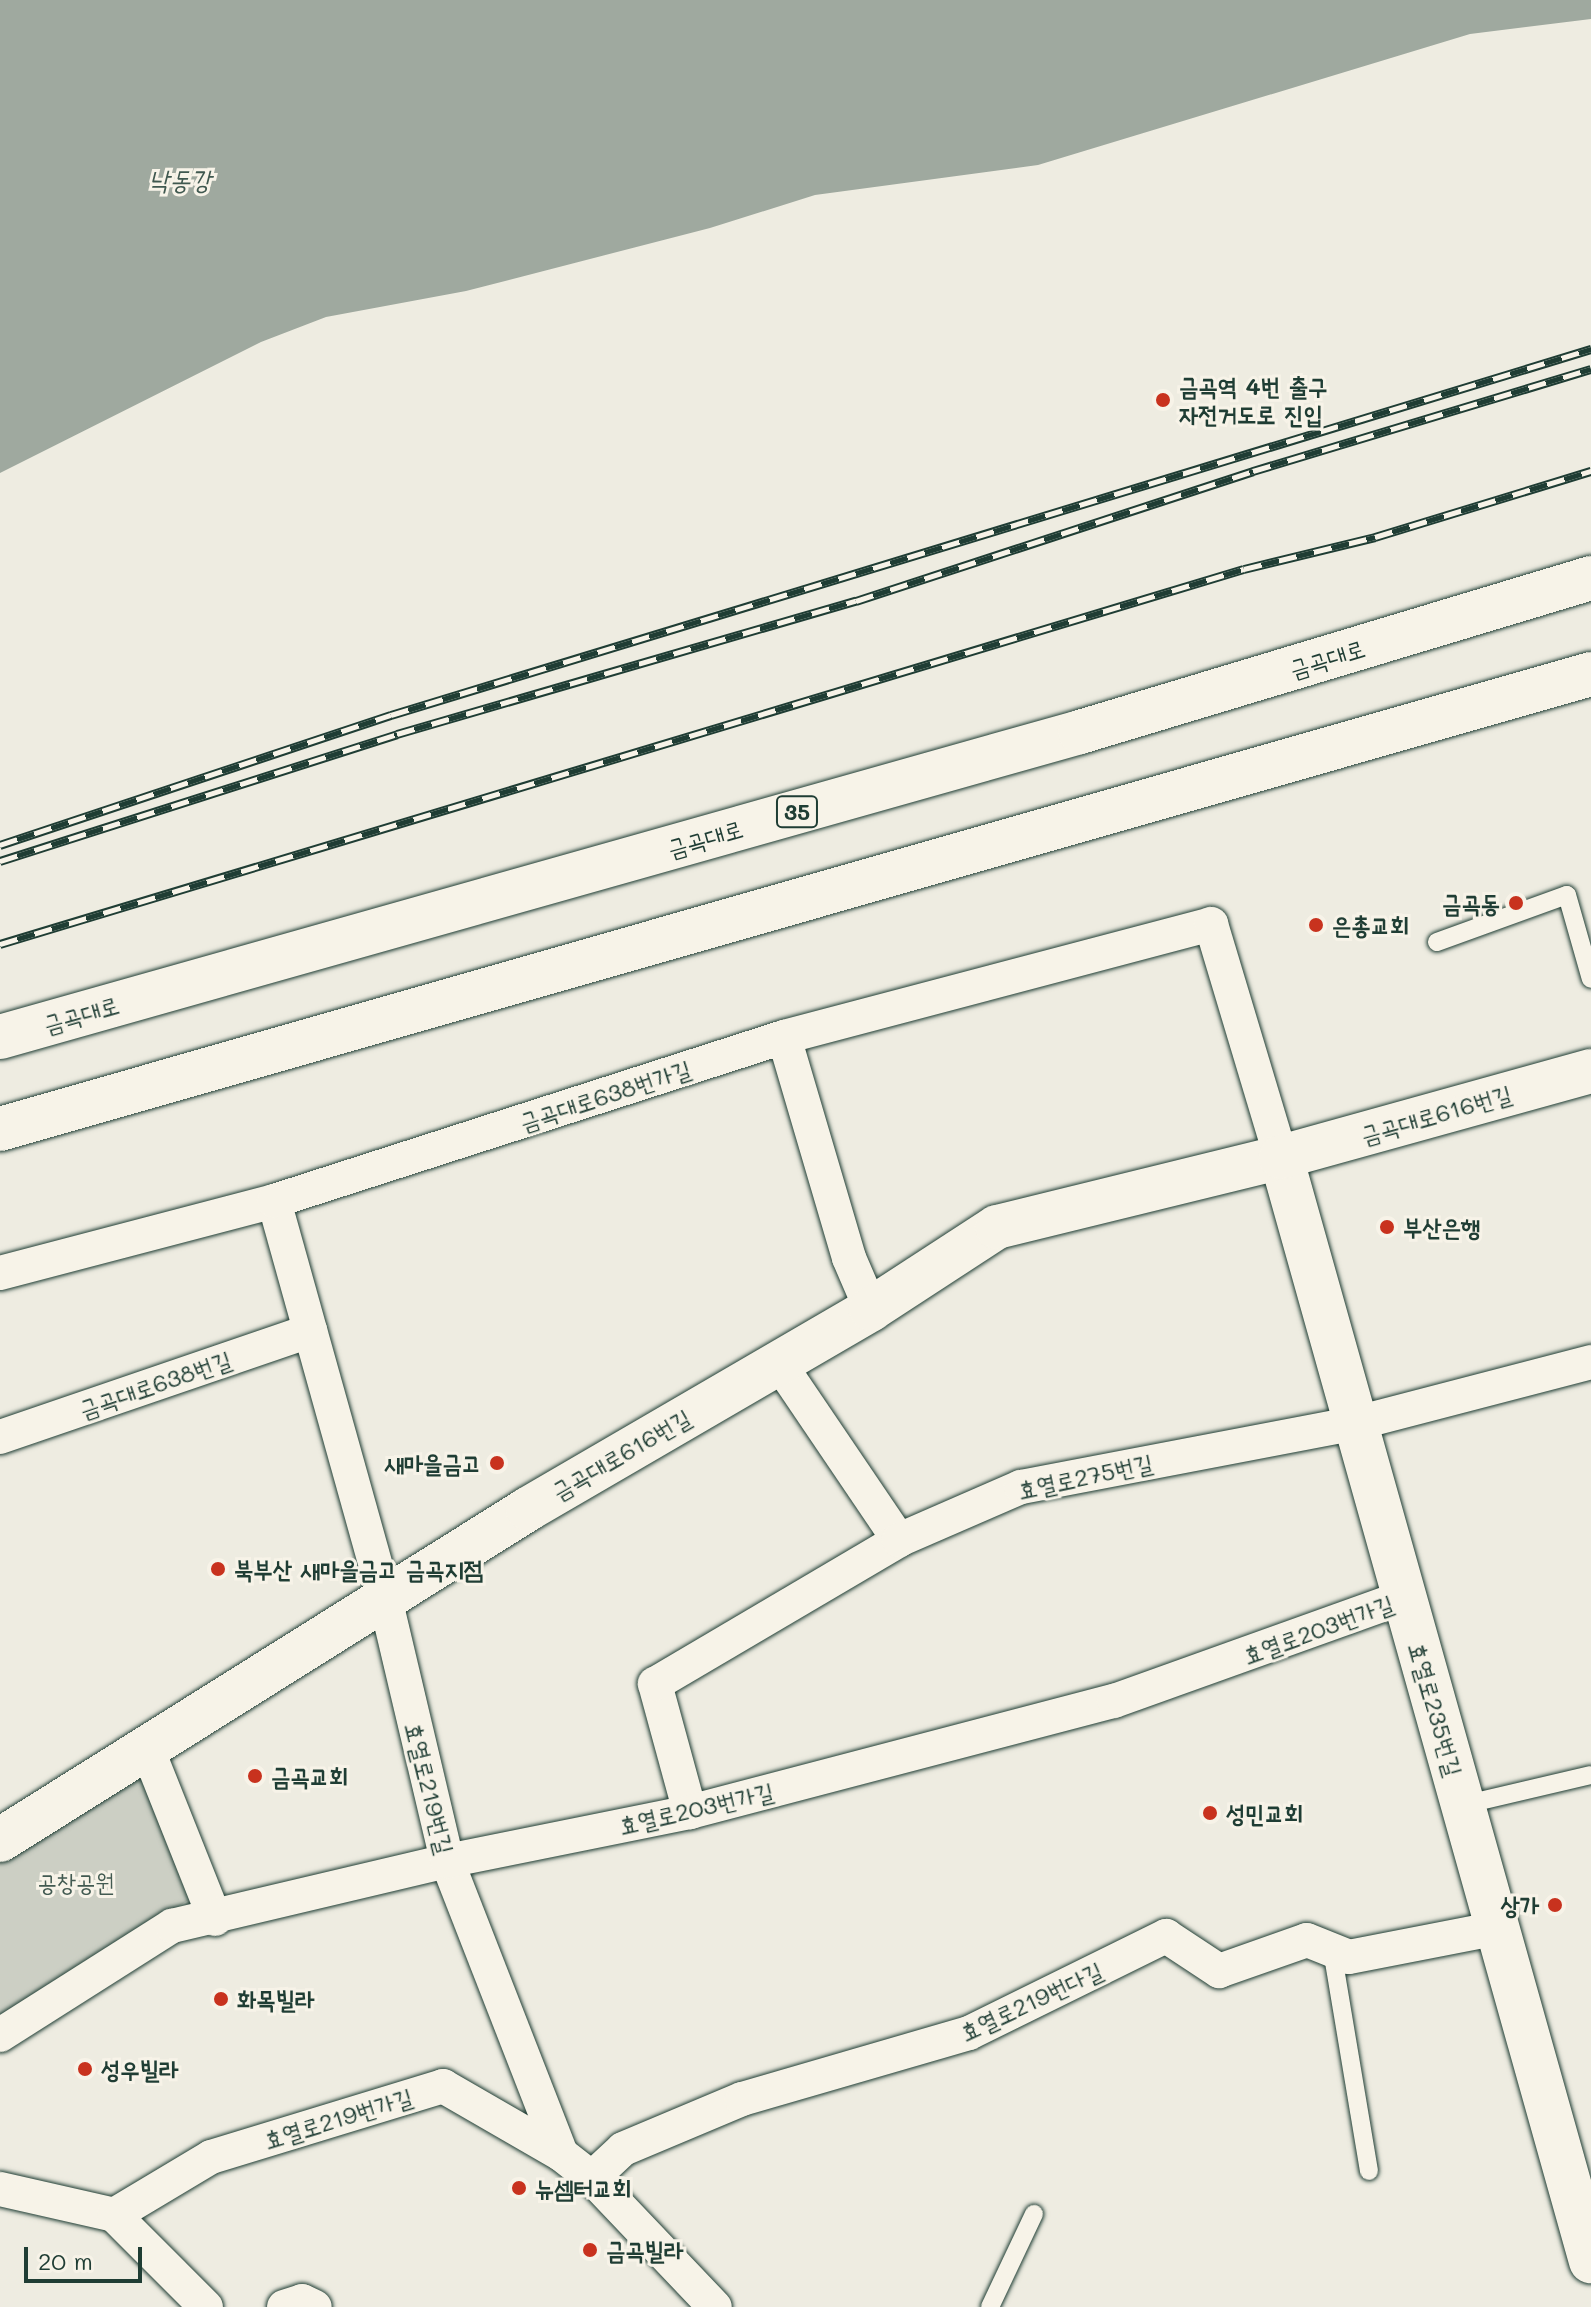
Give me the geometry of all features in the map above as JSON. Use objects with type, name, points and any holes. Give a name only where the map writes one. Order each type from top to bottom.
[{"type":"main road","name":"금곡대로","points":[[0,1037],[1080,732],[1591,578]]},
{"type":"main road","points":[[0,1129],[1591,674]]},
{"type":"main road","name":"금곡대로616번길","points":[[0,1840],[385,1598],[871,1309],[997,1227],[1281,1157],[1591,1071]]},
{"type":"main road","name":"효열로235번길","points":[[1281,1157],[1591,2261]]},
{"type":"street","name":"금곡대로638번가길","points":[[0,1273],[274,1201],[784,1037],[1211,924],[1281,1157]]},
{"type":"street","points":[[784,1037],[849,1258],[871,1309]]},
{"type":"street","name":"효열로219번길","points":[[274,1201],[385,1598],[447,1861],[561,2154]]},
{"type":"street","name":"금곡대로638번길","points":[[0,1437],[310,1331]]},
{"type":"street","name":"효열로275번길","points":[[690,1812],[655,1684],[899,1540],[1021,1487],[1357,1423],[1591,1362]]},
{"type":"street","points":[[779,1363],[899,1540]]},
{"type":"street","name":"효열로203번가길","points":[[0,2035],[172,1926],[215,1919],[447,1861],[690,1812],[1114,1701],[1405,1597]]},
{"type":"street","points":[[147,1748],[215,1919]]},
{"type":"street","name":"효열로219번다길","points":[[592,2178],[623,2149],[649,2138],[742,2099],[969,2033],[1166,1936],[1219,1971],[1307,1940],[1349,1957],[1498,1928]]},
{"type":"street","name":"효열로219번가길","points":[[114,2215],[211,2157],[443,2086],[561,2154]]},
{"type":"street","points":[[561,2154],[592,2178],[715,2307]]},
{"type":"street","points":[[0,2189],[114,2215],[206,2307]]},
{"type":"street","points":[[284,2307],[302,2301],[315,2307]]},
{"type":"lane","points":[[1437,942],[1567,895],[1591,979]]},
{"type":"lane","points":[[1463,1805],[1591,1775]]},
{"type":"lane","points":[[1332,1950],[1369,2171]]},
{"type":"lane","points":[[990,2307],[1034,2214]]},
{"type":"green space","name":"공창공원","points":[[142,1772],[193,1897],[0,2022],[0,1832]]},
{"type":"water","name":"낙동강","points":[[0,0],[1591,0],[1591,19],[1470,34],[1038,165],[815,195],[710,228],[466,291],[326,317],[261,342],[0,473]]},
{"type":"railway","points":[[0,845],[391,715],[1591,349]]},
{"type":"railway","points":[[0,861],[397,734],[856,601],[1253,471],[1591,369]]},
{"type":"railway","points":[[0,944],[1244,569],[1375,537],[1591,471]]},
{"type":"place","name":"금곡역 4번 출구 자전거도로 진입","points":[[1163,400]]},
{"type":"place","name":"금곡동","points":[[1516,903]]},
{"type":"place","name":"은총교회","points":[[1316,925]]},
{"type":"place","name":"부산은행","points":[[1387,1227]]},
{"type":"place","name":"새마을금고","points":[[497,1463]]},
{"type":"place","name":"북부산 새마을금고 금곡지점","points":[[218,1569]]},
{"type":"place","name":"금곡교회","points":[[255,1776]]},
{"type":"place","name":"성민교회","points":[[1210,1813]]},
{"type":"place","name":"상가","points":[[1555,1905]]},
{"type":"place","name":"화목빌라","points":[[221,1999]]},
{"type":"place","name":"성우빌라","points":[[85,2069]]},
{"type":"place","name":"뉴셈터교회","points":[[519,2188]]},
{"type":"place","name":"금곡빌라","points":[[590,2250]]}]
